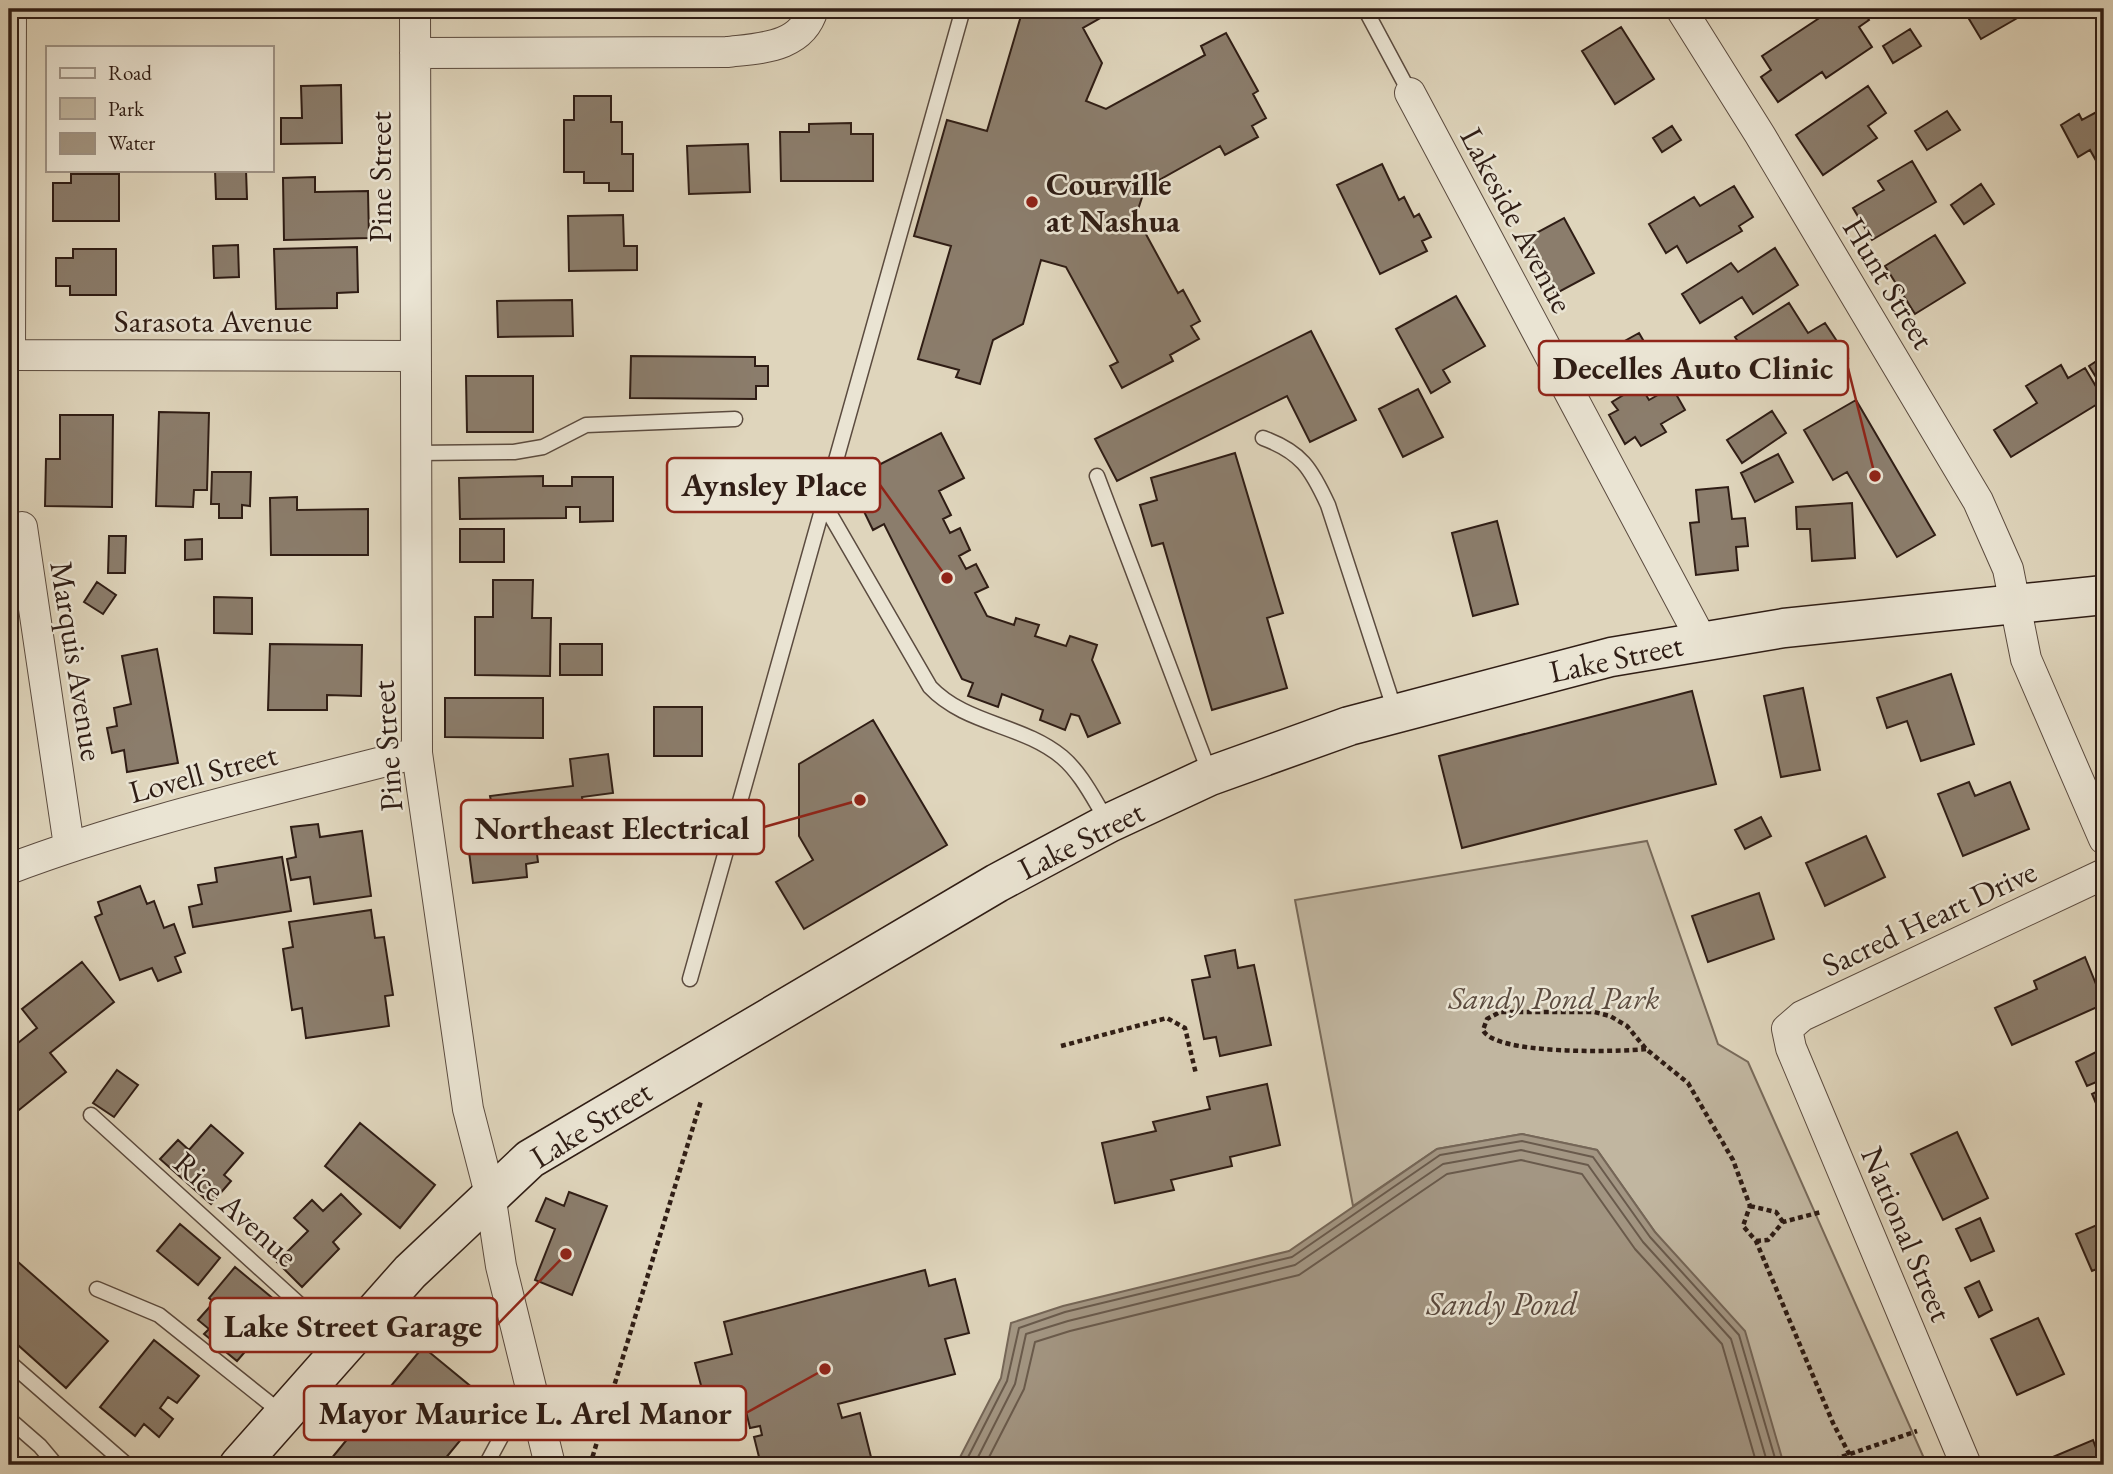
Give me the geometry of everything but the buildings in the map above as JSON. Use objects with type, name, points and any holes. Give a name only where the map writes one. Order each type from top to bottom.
[{"type":"street","points":[[10,355],[11,9]]},
{"type":"street","name":"Pine Street","points":[[415,9],[417,753],[468,1110],[490,1194],[501,1266],[528,1386],[550,1465]]},
{"type":"street","points":[[415,53],[727,52],[770,47],[794,38],[810,20],[813,9]]},
{"type":"street","name":"Hunt Street","points":[[1681,9],[1760,135],[1978,501],[1999,542],[2026,659],[2104,839]]},
{"type":"street","name":"Lakeside Avenue","points":[[1410,93],[1701,639]]},
{"type":"street","name":"Sarasota Avenue","points":[[10,355],[415,356]]},
{"type":"street","name":"Marquis Avenue","points":[[22,527],[69,846]]},
{"type":"street","name":"Lake Street","points":[[239,1465],[410,1272],[530,1159],[997,883],[1109,823],[1210,776],[1284,748],[1395,713],[1611,657],[1701,639],[2104,595]]},
{"type":"street","name":"Lovell Street","points":[[9,869],[69,846],[417,753]]},
{"type":"street","name":"Sacred Heart Drive","points":[[1787,1030],[1802,1016],[2104,874]]},
{"type":"street","name":"National Street","points":[[1787,1030],[1791,1048],[1966,1465]]},
{"type":"lane","points":[[690,979],[963,9]]},
{"type":"lane","points":[[1364,9],[1410,93]]},
{"type":"lane","points":[[416,453],[514,452],[543,447],[586,425],[736,419]]},
{"type":"lane","points":[[1263,438],[1286,447],[1302,460],[1316,479],[1328,505],[1395,713]]},
{"type":"lane","points":[[1097,476],[1210,776]]},
{"type":"lane","points":[[824,504],[930,687],[944,702],[961,712],[1034,741],[1060,755],[1075,770],[1109,823]]},
{"type":"lane","name":"Rice Avenue","points":[[91,1115],[344,1345]]},
{"type":"lane","points":[[97,1289],[159,1315],[283,1414]]},
{"type":"lane","points":[[9,1362],[127,1465]]},
{"type":"lane","points":[[486,1465],[528,1386]]},
{"type":"lane","points":[[9,1419],[40,1446],[55,1465]]},
{"type":"path","points":[[1646,1049],[1608,1052],[1548,1048],[1493,1041],[1483,1030],[1487,1019],[1500,1012],[1594,1012],[1610,1016],[1627,1026],[1646,1049],[1688,1083],[1733,1160],[1750,1206],[1744,1226],[1756,1241],[1855,1465]]},
{"type":"path","points":[[1061,1046],[1167,1018],[1185,1028],[1196,1074]]},
{"type":"path","points":[[590,1465],[701,1100]]},
{"type":"path","points":[[1750,1206],[1776,1212],[1783,1222]]},
{"type":"path","points":[[1756,1241],[1768,1240],[1783,1222],[1821,1212]]},
{"type":"path","points":[[1818,1465],[1918,1431]]},
{"type":"green space","name":"Sandy Pond Park","points":[[1647,841],[1718,1044],[1748,1062],[1927,1465],[1784,1465],[1655,1232],[1597,1150],[1522,1134],[1437,1149],[1353,1206],[1295,900]]},
{"type":"water","name":"Sandy Pond","points":[[1522,1134],[1597,1150],[1655,1232],[1745,1331],[1784,1465],[956,1465],[1001,1378],[1011,1323],[1063,1306],[1289,1251],[1437,1149]]},
{"type":"place","name":"Courville at Nashua","points":[[1032,202]]},
{"type":"place","name":"Decelles Auto Clinic","points":[[1875,476]]},
{"type":"place","name":"Aynsley Place","points":[[947,578]]},
{"type":"place","name":"Northeast Electrical","points":[[860,800]]},
{"type":"place","name":"Lake Street Garage","points":[[566,1254]]},
{"type":"place","name":"Mayor Maurice L. Arel Manor","points":[[825,1369]]}]
